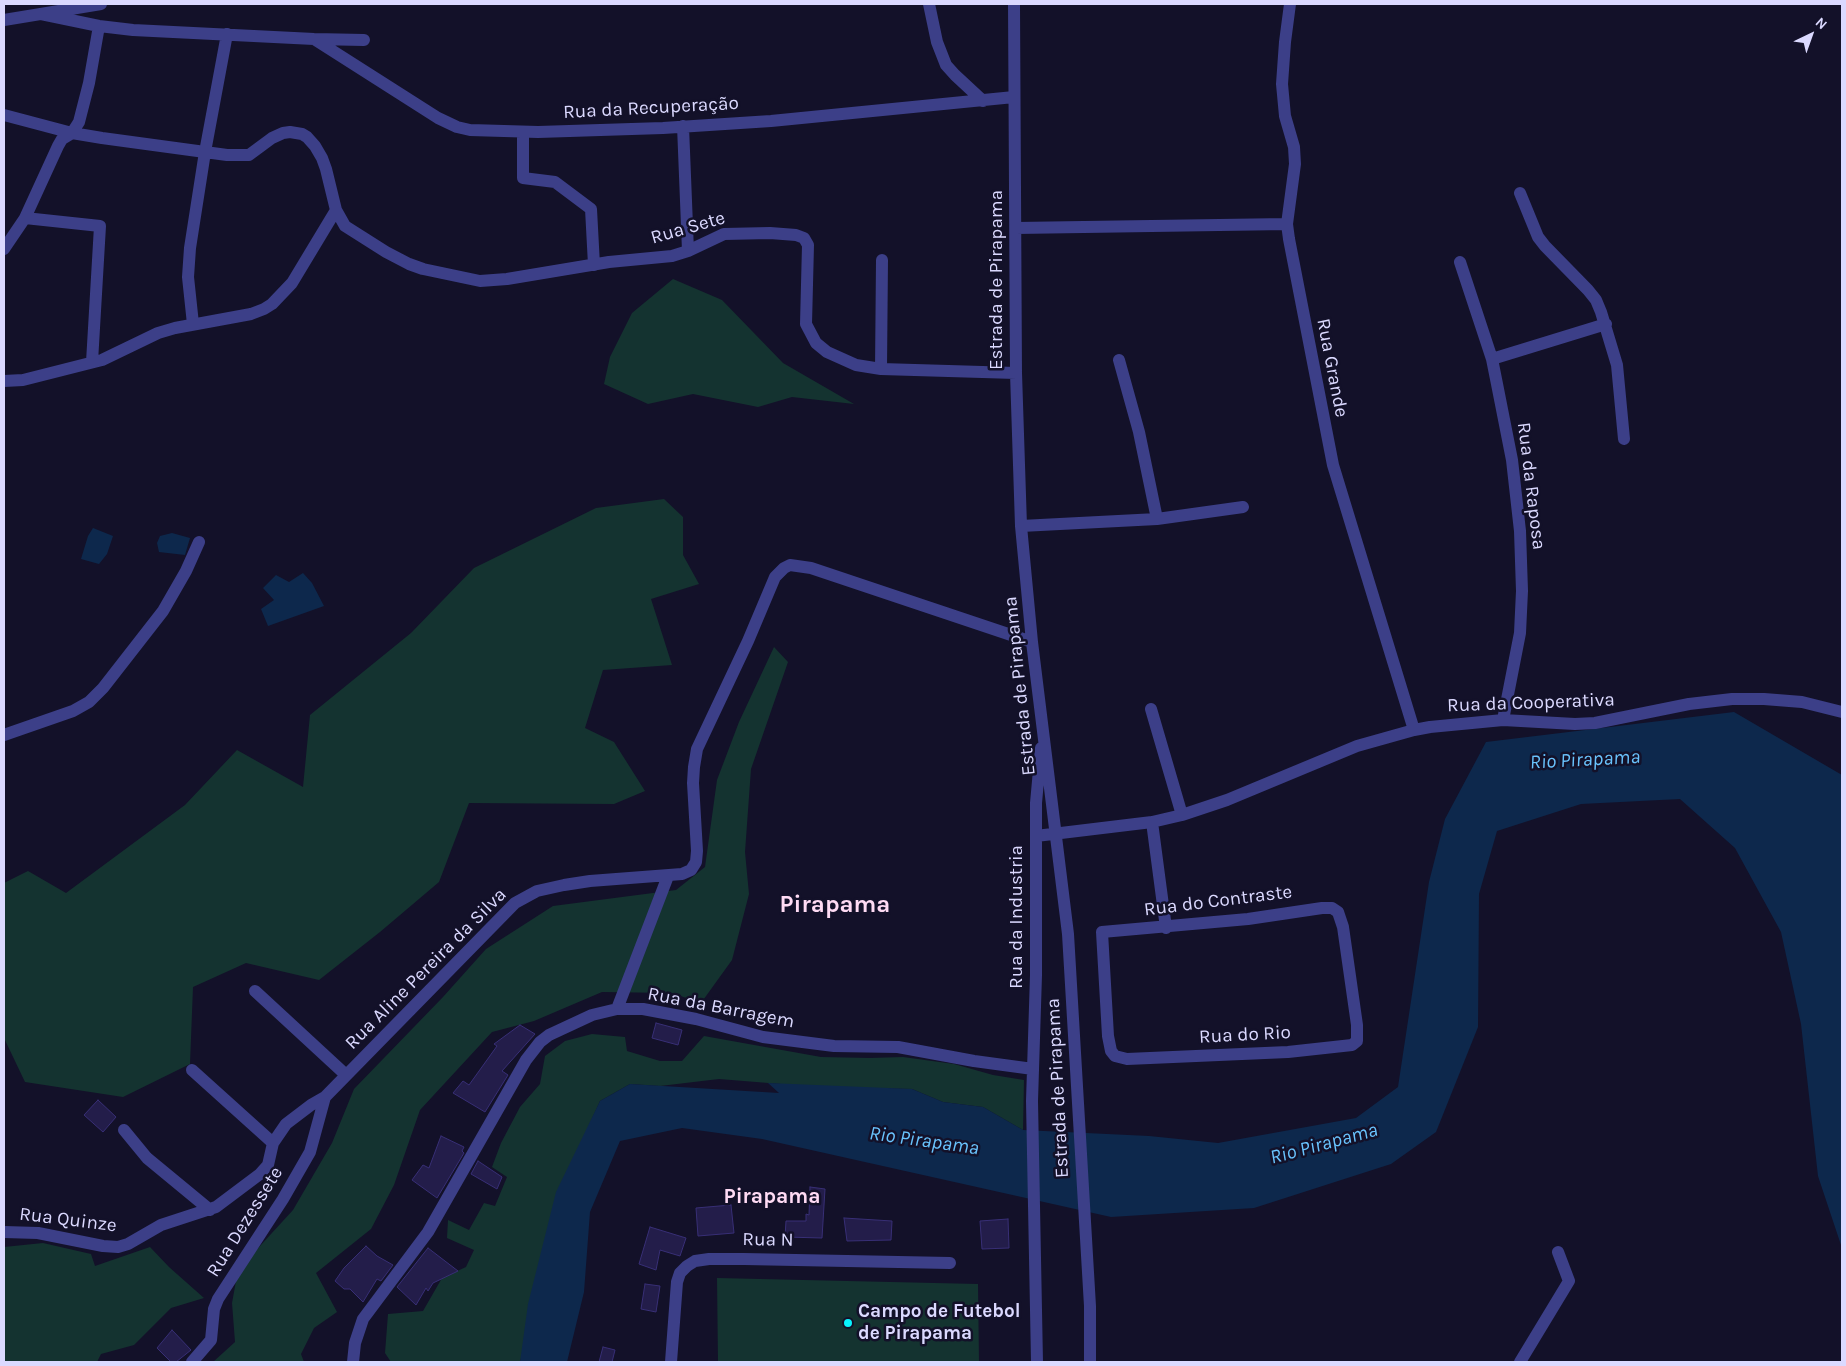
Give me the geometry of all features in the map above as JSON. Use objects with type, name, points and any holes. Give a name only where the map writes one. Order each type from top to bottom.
[{"type":"street","points":[[4,20],[101,4]]},
{"type":"street","points":[[930,4],[937,42],[946,65],[983,101]]},
{"type":"street","name":"Estrada de Pirapama","points":[[1014,4],[1016,373],[1022,526],[1032,642],[1068,934],[1090,1306],[1090,1362]]},
{"type":"street","name":"Rua Grande","points":[[1290,4],[1285,42],[1283,97],[1285,116],[1294,147],[1295,164],[1288,224],[1289,239],[1329,450],[1414,730]]},
{"type":"street","points":[[41,14],[98,26],[314,39],[364,40]]},
{"type":"street","points":[[4,249],[25,218],[62,139],[72,132],[79,122],[83,110],[98,26]]},
{"type":"street","points":[[193,324],[189,263],[205,152],[227,34]]},
{"type":"street","name":"Rua da Recuperação","points":[[314,39],[448,123],[470,130],[523,132],[771,121],[1014,97]]},
{"type":"street","points":[[4,115],[72,132],[243,156],[249,155],[283,132],[302,134],[315,146],[322,158],[336,210],[292,283],[272,304],[251,314],[193,324],[158,333],[102,360],[23,380],[4,381]]},
{"type":"street","points":[[683,126],[688,251]]},
{"type":"street","points":[[523,132],[523,178],[555,182],[591,208],[594,264]]},
{"type":"street","points":[[1520,193],[1538,237],[1596,300],[1606,324],[1617,365],[1624,439]]},
{"type":"street","name":"Rua Sete","points":[[336,210],[345,226],[386,252],[423,269],[466,279],[493,281],[594,264],[658,258],[688,251],[724,234],[796,235],[804,238],[808,245],[806,324],[816,343],[840,359],[856,366],[881,369]]},
{"type":"street","points":[[25,218],[100,226],[92,362]]},
{"type":"street","points":[[1016,228],[1288,224]]},
{"type":"street","points":[[882,260],[881,369],[1016,373]]},
{"type":"street","name":"Rua da Raposa","points":[[1460,262],[1492,359],[1512,460],[1522,558],[1520,633],[1503,720]]},
{"type":"street","points":[[1492,359],[1606,324]]},
{"type":"street","points":[[1119,360],[1139,432],[1157,519]]},
{"type":"street","points":[[1022,526],[1157,519],[1244,507]]},
{"type":"street","points":[[4,735],[73,711],[89,702],[103,688],[163,612],[186,571],[199,542]]},
{"type":"street","name":"Rua Aline Pereira da Silva","points":[[325,1097],[515,904],[526,896],[550,887],[578,882],[668,876],[686,873],[694,867],[697,851],[693,783],[697,749],[748,642],[775,577],[780,571],[790,565],[811,568],[1032,642]]},
{"type":"street","name":"Rua da Cooperativa","points":[[1036,836],[1152,822],[1182,815],[1226,800],[1357,746],[1414,730],[1448,724],[1503,720],[1575,724],[1595,723],[1689,704],[1732,699],[1802,702],[1842,712]]},
{"type":"street","points":[[1151,709],[1182,815]]},
{"type":"street","name":"Rua da Industria","points":[[1037,1362],[1032,1101],[1036,975],[1036,787],[1043,734]]},
{"type":"street","points":[[1152,822],[1166,928]]},
{"type":"street","points":[[617,1009],[668,876]]},
{"type":"street","name":"Rua do Contraste","points":[[1102,932],[1166,928],[1332,908],[1338,912],[1343,927],[1355,1003],[1357,1041],[1352,1046]]},
{"type":"street","name":"Rua do Rio","points":[[1102,932],[1109,1044],[1111,1051],[1121,1059],[1288,1052],[1352,1046]]},
{"type":"street","points":[[255,991],[346,1075]]},
{"type":"street","name":"Rua da Barragem","points":[[353,1362],[356,1336],[363,1319],[428,1232],[532,1051],[549,1035],[592,1015],[617,1009],[643,1009],[670,1013],[763,1037],[801,1043],[834,1046],[898,1047],[974,1061],[1033,1069]]},
{"type":"street","points":[[192,1070],[273,1143],[291,1119],[325,1097]]},
{"type":"street","name":"Rua Dezessete","points":[[195,1361],[211,1340],[214,1309],[218,1299],[283,1199],[310,1152],[325,1097]]},
{"type":"street","points":[[124,1130],[147,1158],[210,1210]]},
{"type":"street","name":"Rua Quinze","points":[[4,1232],[38,1233],[103,1246],[118,1247],[128,1244],[161,1225],[210,1210],[222,1204],[260,1174],[268,1165],[273,1143]]},
{"type":"street","points":[[1520,1362],[1570,1281],[1558,1252]]},
{"type":"street","name":"Rua N","points":[[671,1362],[677,1282],[680,1273],[695,1261],[744,1259],[950,1263]]},
{"type":"green space","points":[[673,279],[722,300],[783,363],[854,404],[792,397],[758,407],[693,394],[648,404],[604,384],[610,357],[632,313]]},
{"type":"green space","points":[[664,499],[683,517],[683,555],[699,584],[651,599],[672,665],[603,670],[585,728],[614,742],[645,791],[614,804],[469,803],[439,882],[319,980],[246,963],[193,987],[190,1064],[123,1097],[25,1082],[4,1038],[4,883],[28,871],[66,893],[185,805],[237,750],[303,787],[310,715],[411,633],[474,568],[596,508]]},
{"type":"green space","points":[[774,647],[788,662],[751,769],[745,852],[749,894],[732,960],[701,1003],[672,993],[602,992],[534,1021],[492,1032],[420,1110],[394,1185],[371,1229],[316,1273],[337,1312],[314,1328],[301,1354],[304,1362],[213,1362],[235,1342],[232,1303],[238,1270],[293,1210],[332,1143],[354,1089],[443,997],[486,949],[553,906],[676,890],[705,867],[717,780],[739,722]]},
{"type":"green space","points":[[592,1034],[625,1037],[627,1051],[660,1061],[682,1061],[704,1036],[821,1057],[903,1057],[954,1064],[993,1075],[1024,1080],[1023,1130],[983,1107],[943,1102],[912,1089],[818,1087],[719,1079],[660,1086],[630,1084],[600,1101],[582,1141],[520,1362],[391,1362],[385,1353],[388,1314],[423,1311],[442,1278],[466,1267],[474,1250],[447,1238],[448,1220],[469,1230],[484,1203],[495,1206],[507,1177],[492,1167],[501,1143],[520,1107],[540,1084],[545,1056],[565,1041]]},
{"type":"green space","points":[[43,1243],[91,1254],[95,1266],[150,1247],[204,1298],[171,1308],[134,1345],[101,1354],[97,1362],[4,1362],[4,1247]]},
{"type":"green space","name":"Campo de Futebol de Pirapama","points":[[717,1278],[978,1284],[979,1362],[718,1362]]},
{"type":"water","points":[[93,528],[113,536],[107,554],[99,564],[81,559],[88,536]]},
{"type":"water","points":[[172,533],[190,538],[185,555],[159,552],[157,543],[160,536]]},
{"type":"water","points":[[303,573],[312,583],[324,606],[268,626],[261,609],[274,600],[263,588],[276,575],[289,582]]},
{"type":"water","name":"Rio Pirapama","points":[[1734,712],[1842,775],[1842,1248],[1818,1176],[1801,1024],[1781,932],[1735,848],[1680,799],[1581,804],[1497,831],[1479,894],[1478,1027],[1436,1132],[1391,1164],[1254,1208],[1111,1217],[762,1139],[682,1128],[620,1141],[590,1212],[584,1292],[567,1362],[520,1362],[528,1304],[556,1192],[600,1101],[630,1084],[779,1093],[768,1083],[912,1089],[943,1102],[983,1107],[1023,1130],[1149,1136],[1218,1143],[1356,1118],[1398,1087],[1429,882],[1445,819],[1486,742]]},
{"type":"building","points":[[656,1023],[682,1030],[678,1045],[652,1038]]},
{"type":"building","points":[[520,1025],[535,1034],[502,1071],[508,1075],[485,1112],[453,1093],[463,1081],[469,1085],[497,1046],[494,1044]]},
{"type":"building","points":[[98,1100],[116,1117],[103,1132],[84,1115]]},
{"type":"building","points":[[441,1136],[464,1147],[462,1151],[464,1153],[437,1198],[412,1180],[423,1165],[429,1168]]},
{"type":"building","points":[[478,1161],[502,1177],[497,1189],[471,1174]]},
{"type":"building","points":[[810,1187],[825,1189],[822,1238],[785,1237],[786,1221],[806,1221],[806,1214],[809,1215]]},
{"type":"building","points":[[731,1205],[734,1233],[698,1236],[696,1208]]},
{"type":"building","points":[[844,1218],[892,1221],[891,1240],[847,1241]]},
{"type":"building","points":[[1008,1219],[1009,1248],[982,1249],[980,1221]]},
{"type":"building","points":[[650,1227],[686,1238],[680,1256],[660,1250],[656,1270],[639,1264]]},
{"type":"building","points":[[366,1246],[377,1256],[393,1265],[381,1281],[377,1279],[363,1302],[350,1289],[344,1289],[335,1281],[344,1268]]},
{"type":"building","points":[[428,1248],[458,1271],[433,1283],[428,1291],[426,1288],[416,1305],[397,1287]]},
{"type":"building","points":[[645,1284],[660,1286],[656,1312],[641,1309]]},
{"type":"building","points":[[172,1330],[191,1350],[176,1362],[171,1362],[157,1348]]},
{"type":"building","points":[[603,1347],[615,1350],[612,1362],[599,1362]]},
{"type":"place","name":"Campo de Futebol de Pirapama","points":[[848,1323]]},
{"type":"district","name":"Pirapama","points":[[835,905]]},
{"type":"district","name":"Pirapama","points":[[772,1197]]}]
